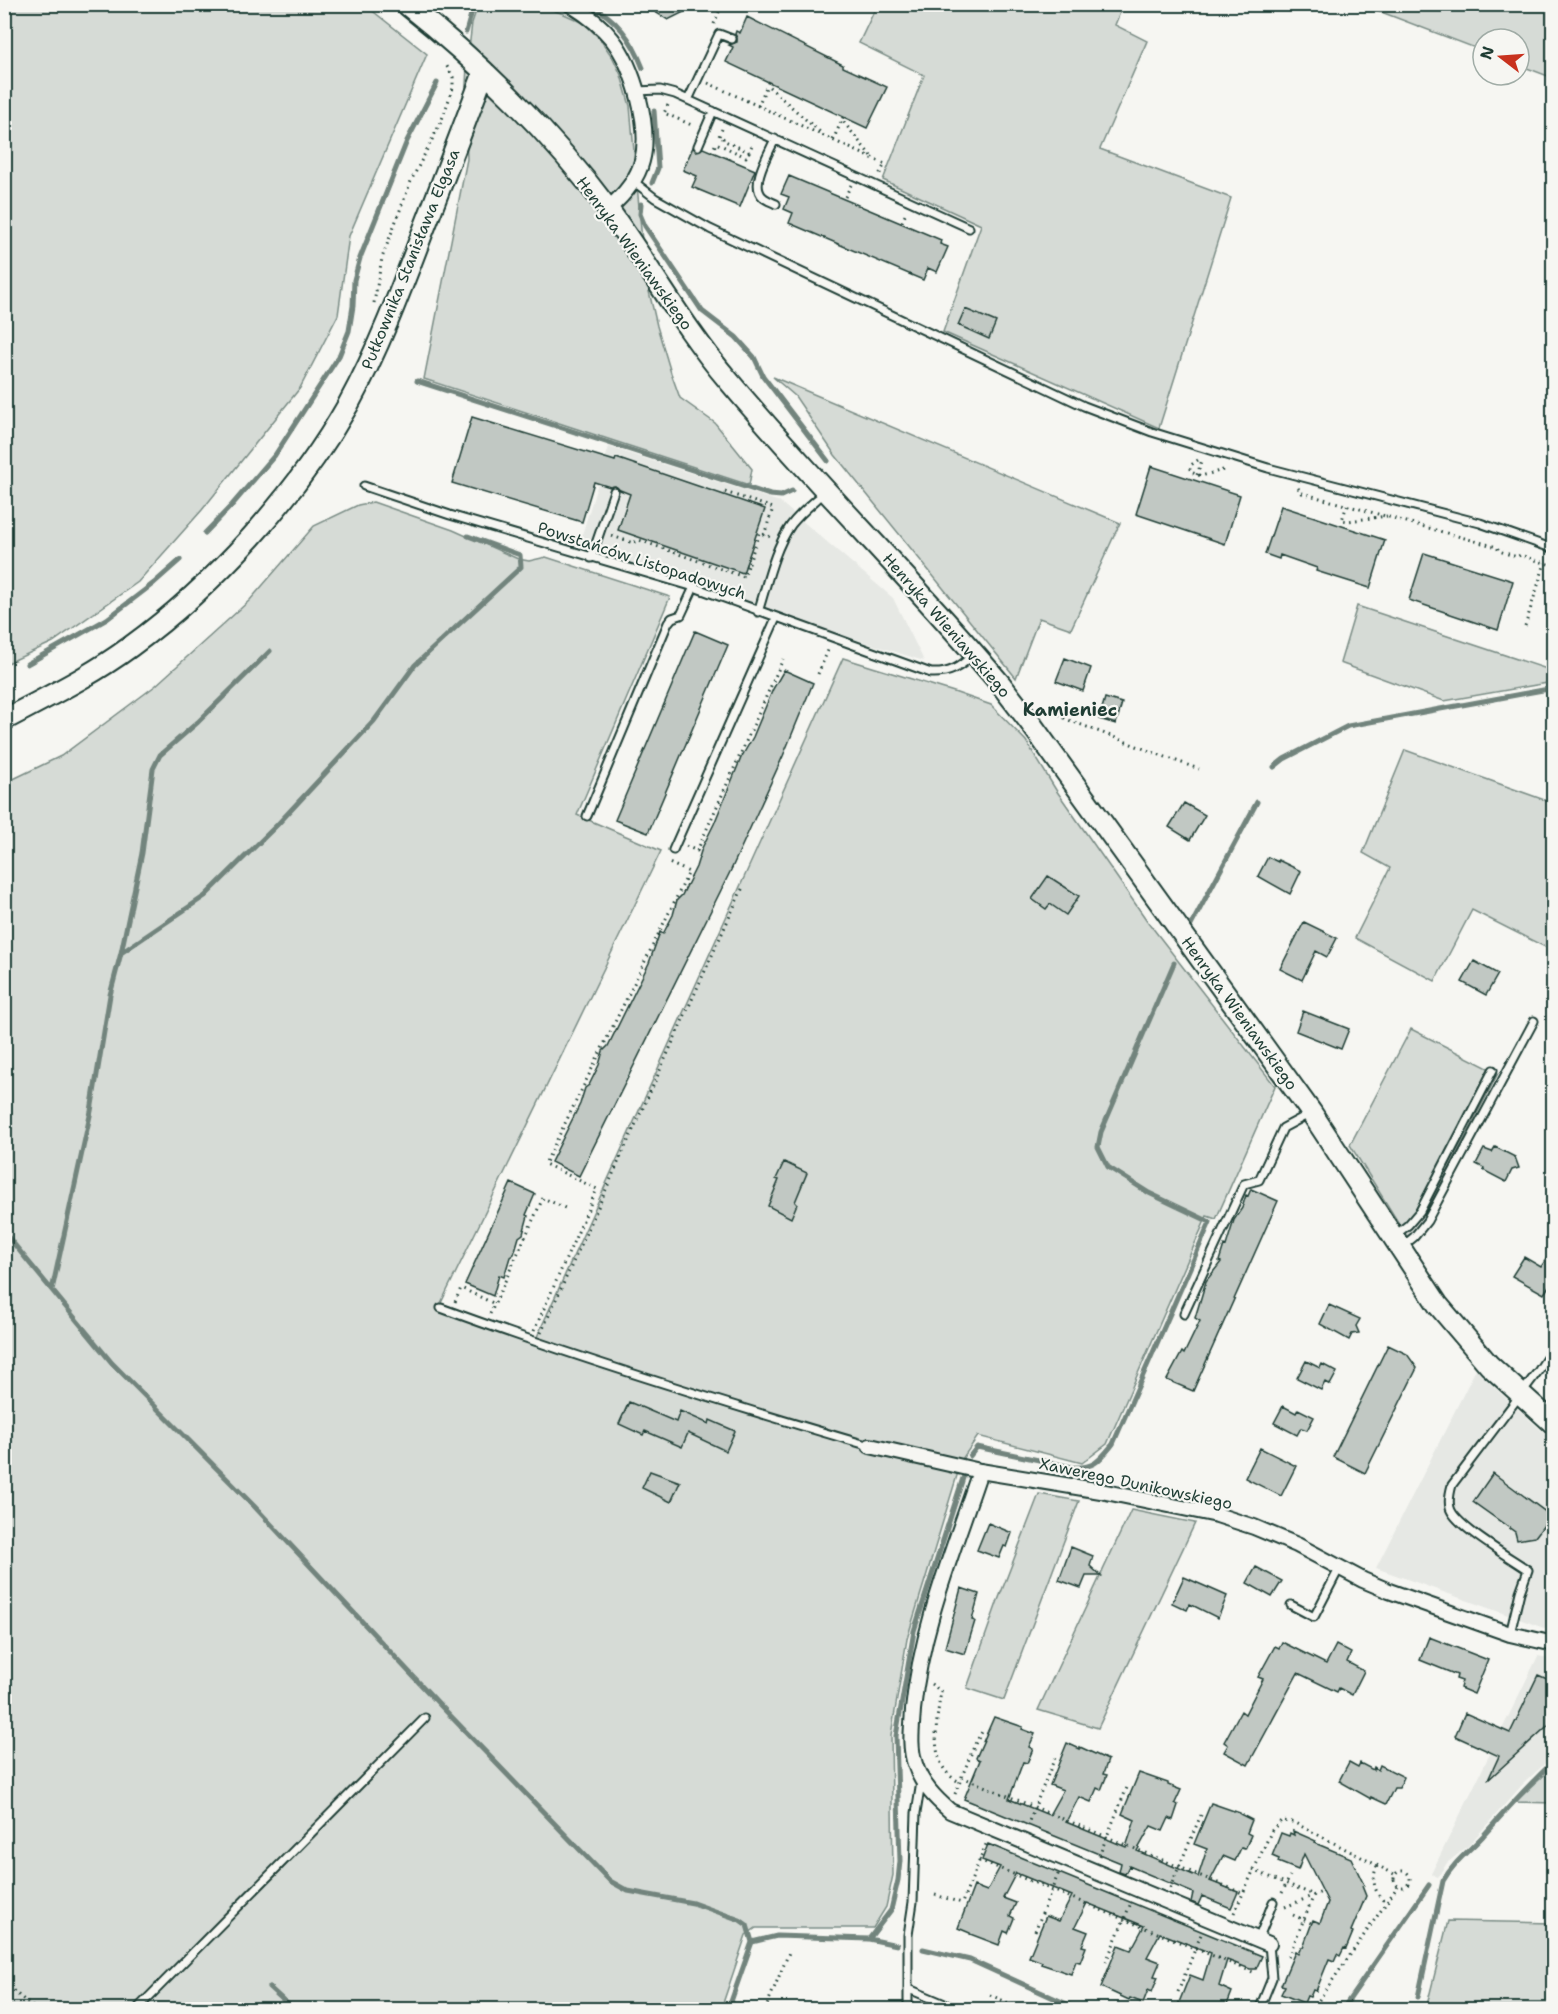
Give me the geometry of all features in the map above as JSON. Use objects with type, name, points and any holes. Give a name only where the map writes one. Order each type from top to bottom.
[{"type":"street","name":"Henryka Wieniawskiego","points":[[406,4],[484,72],[541,130],[608,209],[665,295],[726,379],[975,654],[1029,721],[1311,1112],[1438,1305],[1489,1365],[1519,1395],[1554,1424]]},
{"type":"street","points":[[570,4],[601,26],[613,40],[630,71],[636,91],[645,140],[642,162],[623,196],[608,209]]},
{"type":"street","name":"Pułkownika Stanisława Elgasa","points":[[4,720],[84,677],[163,622],[218,571],[290,489],[346,407],[378,345],[484,72]]},
{"type":"street","name":"Xawerego Dunikowskiego","points":[[870,1446],[980,1471],[1101,1491],[1216,1515],[1254,1527],[1389,1591],[1510,1635],[1554,1644]]},
{"type":"street","points":[[980,1471],[928,1623],[920,1659],[911,1742],[915,1764],[921,1779],[936,1799],[949,1810],[1263,1942]]},
{"type":"lane","points":[[688,100],[719,34],[732,39]]},
{"type":"lane","points":[[636,91],[660,90],[688,100],[969,228]]},
{"type":"lane","points":[[698,146],[713,111]]},
{"type":"lane","points":[[775,139],[758,180],[758,189],[763,197],[776,204]]},
{"type":"lane","points":[[633,181],[655,198],[710,229],[1084,406],[1216,453],[1480,523],[1554,549]]},
{"type":"lane","name":"Powstańców Listopadowych","points":[[364,486],[591,558],[694,587],[931,673],[951,672],[975,654]]},
{"type":"lane","points":[[591,558],[614,491]]},
{"type":"lane","points":[[758,612],[780,544],[801,514],[826,491]]},
{"type":"lane","points":[[587,816],[668,623],[672,618],[681,615],[694,587]]},
{"type":"lane","points":[[675,846],[776,618]]},
{"type":"lane","points":[[1397,1242],[1414,1237],[1427,1221],[1534,1021]]},
{"type":"lane","points":[[1397,1242],[1420,1211],[1493,1070]]},
{"type":"lane","points":[[1184,1314],[1244,1184],[1259,1180],[1283,1128],[1311,1112]]},
{"type":"lane","points":[[441,1308],[533,1342],[870,1446]]},
{"type":"lane","points":[[1510,1635],[1528,1570],[1460,1524],[1450,1508],[1449,1494],[1452,1485],[1554,1347]]},
{"type":"lane","points":[[1291,1605],[1314,1617],[1340,1567]]},
{"type":"lane","points":[[136,2010],[425,1718]]},
{"type":"lane","points":[[908,2010],[909,1935],[914,1902],[916,1813],[921,1779]]},
{"type":"lane","points":[[1259,2010],[1272,1978],[1263,1942],[1273,1902]]},
{"type":"lane","points":[[909,1989],[959,2010]]},
{"type":"path","points":[[372,313],[382,258],[411,181],[441,122],[453,88],[453,76],[445,61],[453,45]]},
{"type":"path","points":[[698,79],[885,164],[875,185]]},
{"type":"path","points":[[758,106],[768,84],[825,136]]},
{"type":"path","points":[[833,140],[843,118],[872,158]]},
{"type":"path","points":[[712,152],[719,136]]},
{"type":"path","points":[[716,143],[747,157],[748,152]]},
{"type":"path","points":[[845,198],[851,183]]},
{"type":"path","points":[[902,222],[908,209]]},
{"type":"path","points":[[1197,475],[1203,458],[1194,462],[1190,469],[1191,472],[1197,475],[1201,476],[1232,468]]},
{"type":"path","points":[[725,492],[773,508],[764,534]]},
{"type":"path","points":[[1347,505],[1342,520],[1388,516]]},
{"type":"path","points":[[600,532],[633,543],[639,540],[744,577],[748,566]]},
{"type":"path","points":[[1525,626],[1545,563]]},
{"type":"path","points":[[818,674],[833,637]]},
{"type":"path","points":[[675,846],[697,851],[783,659]]},
{"type":"path","points":[[1029,721],[1042,710],[1052,710],[1066,719],[1199,769]]},
{"type":"path","points":[[533,1342],[597,1190],[545,1164],[689,872],[669,863]]},
{"type":"path","points":[[533,1342],[743,887]]},
{"type":"path","points":[[486,1324],[543,1198],[565,1208]]},
{"type":"path","points":[[450,1311],[461,1288],[495,1304]]},
{"type":"path","points":[[926,1681],[941,1691],[936,1728],[939,1757],[948,1774],[1242,1893]]},
{"type":"path","points":[[949,1810],[983,1730]]},
{"type":"path","points":[[1021,1841],[1056,1755]]},
{"type":"path","points":[[1093,1871],[1128,1785]]},
{"type":"path","points":[[1165,1901],[1201,1815]]},
{"type":"path","points":[[1228,1928],[1272,1830],[1276,1825],[1287,1820],[1396,1875]]},
{"type":"path","points":[[935,1895],[962,1903],[992,1829]]},
{"type":"path","points":[[1035,1931],[1064,1859]]},
{"type":"path","points":[[980,1860],[1255,1973]]},
{"type":"path","points":[[1377,1866],[1374,1887],[1378,1896],[1386,1903]]},
{"type":"path","points":[[1253,1870],[1314,1895]]},
{"type":"path","points":[[1396,1875],[1404,1872],[1410,1879],[1405,1887],[1398,1886]]},
{"type":"path","points":[[1396,1875],[1395,1880],[1398,1886]]},
{"type":"path","points":[[1273,1902],[1278,1904],[1290,1876]]},
{"type":"path","points":[[1312,2010],[1398,1886]]},
{"type":"path","points":[[1106,1962],[1136,1889]]},
{"type":"path","points":[[1286,1907],[1322,1892]]},
{"type":"path","points":[[1287,1960],[1314,1895]]},
{"type":"path","points":[[1293,1915],[1311,1923]]},
{"type":"path","points":[[1178,1992],[1208,1919]]},
{"type":"path","points":[[765,2010],[790,1950]]},
{"type":"path","points":[[4,1983],[36,2010]]},
{"type":"path","points":[[990,1995],[1025,2010]]},
{"type":"shaded area","points":[[4,5],[365,5],[427,54],[349,236],[338,315],[300,388],[202,510],[138,582],[53,642],[8,663],[4,651]]},
{"type":"shaded area","points":[[478,5],[538,5],[564,14],[584,23],[600,39],[613,58],[621,75],[630,106],[645,274],[671,373],[680,398],[715,423],[752,469],[749,485],[424,379],[467,159],[465,103],[467,66],[472,23]]},
{"type":"shaded area","points":[[877,5],[1123,5],[1115,25],[1147,41],[1100,149],[1231,198],[1159,428],[943,332],[981,225],[883,180],[924,75],[859,43]]},
{"type":"shaded area","points":[[1363,5],[1553,5],[1553,78],[1531,70],[1531,27],[1471,27],[1471,46]]},
{"type":"shaded area","points":[[773,377],[1120,523],[1071,629],[1039,618],[1016,678],[835,455],[795,396]]},
{"type":"shaded area","points":[[609,447],[780,502],[893,598],[924,661],[577,551]]},
{"type":"shaded area","points":[[373,502],[453,530],[518,559],[529,561],[546,557],[670,597],[577,815],[661,851],[441,1303],[536,1339],[843,658],[991,705],[1026,741],[1056,790],[1148,922],[1275,1086],[1216,1219],[1207,1216],[1107,1444],[1082,1463],[978,1436],[962,1459],[907,1639],[891,1735],[893,1875],[886,1907],[873,1928],[756,1928],[746,1935],[721,2009],[5,2010],[5,783],[61,756],[155,686],[250,600],[314,526],[358,505]]},
{"type":"shaded area","points":[[1357,606],[1553,671],[1553,682],[1444,701],[1340,663]]},
{"type":"shaded area","points":[[1405,750],[1553,803],[1553,951],[1472,910],[1435,981],[1355,938],[1390,868],[1363,853]]},
{"type":"shaded area","points":[[1411,1029],[1498,1073],[1411,1243],[1350,1145]]},
{"type":"shaded area","points":[[1476,1369],[1553,1441],[1553,1630],[1376,1568]]},
{"type":"shaded area","points":[[1039,1494],[1079,1501],[1004,1700],[967,1688]]},
{"type":"shaded area","points":[[1131,1510],[1195,1523],[1098,1728],[1038,1710]]},
{"type":"shaded area","points":[[1538,1656],[1553,1659],[1553,1756],[1523,1784],[1468,1846],[1447,1863],[1438,1877],[1431,1874]]},
{"type":"shaded area","points":[[1553,1767],[1553,1803],[1515,1802]]},
{"type":"shaded area","points":[[1448,1921],[1553,1923],[1553,2009],[1426,2009]]},
{"type":"building","points":[[642,4],[700,4],[668,20]]},
{"type":"building","points":[[747,17],[887,87],[867,128],[726,62],[733,47],[729,45],[737,42],[736,31],[740,33]]},
{"type":"building","points":[[693,147],[696,151],[703,148],[755,170],[740,207],[692,187],[697,176],[683,170]]},
{"type":"building","points":[[789,176],[941,240],[940,244],[948,247],[937,272],[928,268],[923,280],[789,223],[793,213],[784,209],[789,197],[781,194]]},
{"type":"building","points":[[965,309],[996,322],[989,339],[958,325]]},
{"type":"building","points":[[472,417],[615,461],[616,458],[765,509],[743,573],[618,530],[630,494],[615,486],[610,487],[594,482],[582,522],[452,483]]},
{"type":"building","points":[[1151,466],[1240,495],[1225,544],[1136,514]]},
{"type":"building","points":[[1281,506],[1385,540],[1370,588],[1316,571],[1317,568],[1280,555],[1279,559],[1265,554]]},
{"type":"building","points":[[1424,553],[1513,581],[1498,630],[1409,600]]},
{"type":"building","points":[[695,631],[728,645],[648,833],[615,820]]},
{"type":"building","points":[[1065,658],[1091,668],[1083,691],[1056,681]]},
{"type":"building","points":[[784,670],[813,683],[783,756],[731,870],[579,1176],[551,1162],[580,1104],[585,1088],[589,1085],[599,1065],[603,1051],[608,1046],[649,963],[660,932],[663,934],[673,915],[677,900],[682,895],[696,867],[741,758]]},
{"type":"building","points":[[1105,698],[1122,703],[1116,724],[1099,719]]},
{"type":"building","points":[[1184,803],[1205,815],[1190,840],[1169,827]]},
{"type":"building","points":[[1268,857],[1301,871],[1290,894],[1258,876]]},
{"type":"building","points":[[1048,876],[1079,896],[1066,915],[1050,904],[1046,909],[1032,899]]},
{"type":"building","points":[[1304,922],[1337,938],[1327,957],[1316,951],[1302,980],[1280,969]]},
{"type":"building","points":[[1474,961],[1498,974],[1486,995],[1462,982]]},
{"type":"building","points":[[1303,1011],[1349,1029],[1341,1049],[1296,1031]]},
{"type":"building","points":[[1495,1147],[1515,1157],[1519,1168],[1512,1170],[1506,1182],[1476,1164],[1484,1149],[1492,1152]]},
{"type":"building","points":[[784,1162],[807,1173],[791,1218],[768,1206]]},
{"type":"building","points":[[511,1183],[535,1194],[526,1215],[528,1216],[523,1234],[519,1237],[514,1254],[510,1257],[504,1277],[499,1275],[493,1296],[465,1284]]},
{"type":"building","points":[[1251,1189],[1278,1201],[1193,1391],[1167,1380],[1182,1352],[1184,1354],[1200,1321],[1195,1318],[1206,1281],[1221,1262],[1219,1261],[1234,1220]]},
{"type":"building","points":[[1554,1247],[1554,1278],[1544,1294],[1512,1276],[1524,1257],[1541,1267]]},
{"type":"building","points":[[1329,1305],[1360,1319],[1356,1326],[1359,1333],[1352,1334],[1349,1340],[1320,1324]]},
{"type":"building","points":[[1388,1345],[1407,1354],[1417,1368],[1365,1473],[1333,1457]]},
{"type":"building","points":[[1306,1361],[1320,1368],[1322,1364],[1337,1372],[1330,1385],[1325,1382],[1321,1390],[1297,1378]]},
{"type":"building","points":[[629,1402],[676,1422],[680,1411],[709,1424],[710,1420],[735,1431],[726,1451],[688,1433],[682,1447],[645,1431],[643,1435],[619,1424]]},
{"type":"building","points":[[1283,1406],[1296,1413],[1298,1409],[1314,1417],[1307,1430],[1301,1428],[1297,1435],[1274,1423]]},
{"type":"building","points":[[1260,1448],[1296,1466],[1281,1496],[1245,1478]]},
{"type":"building","points":[[650,1471],[680,1482],[671,1502],[642,1488]]},
{"type":"building","points":[[1493,1473],[1551,1516],[1535,1537],[1517,1540],[1515,1532],[1473,1502]]},
{"type":"building","points":[[988,1523],[1012,1533],[1007,1547],[1004,1546],[999,1558],[977,1550]]},
{"type":"building","points":[[1071,1547],[1093,1556],[1090,1566],[1101,1576],[1086,1576],[1081,1588],[1059,1580]]},
{"type":"building","points":[[1256,1567],[1282,1581],[1272,1597],[1247,1583]]},
{"type":"building","points":[[1184,1577],[1227,1596],[1218,1618],[1190,1604],[1187,1610],[1172,1603]]},
{"type":"building","points":[[961,1588],[979,1594],[972,1620],[975,1621],[965,1654],[945,1648]]},
{"type":"building","points":[[1429,1637],[1488,1660],[1474,1694],[1460,1688],[1462,1681],[1456,1679],[1457,1675],[1420,1660]]},
{"type":"building","points":[[1282,1642],[1326,1664],[1336,1645],[1351,1653],[1347,1662],[1364,1671],[1352,1695],[1339,1688],[1337,1692],[1298,1673],[1248,1765],[1224,1752],[1228,1745],[1224,1742],[1241,1711],[1245,1714],[1263,1679],[1258,1677],[1275,1646],[1279,1648]]},
{"type":"building","points":[[1538,1675],[1554,1682],[1554,1720],[1488,1780],[1499,1756],[1455,1736],[1465,1713],[1510,1733]]},
{"type":"building","points":[[994,1717],[1023,1727],[1022,1729],[1035,1734],[1029,1747],[1033,1749],[1027,1763],[1023,1762],[1009,1799],[1049,1815],[1063,1790],[1050,1785],[1067,1743],[1108,1760],[1103,1774],[1107,1775],[1101,1790],[1097,1788],[1091,1802],[1079,1797],[1066,1822],[1126,1847],[1135,1820],[1122,1814],[1139,1773],[1181,1790],[1175,1803],[1178,1805],[1173,1820],[1169,1818],[1163,1831],[1151,1826],[1137,1851],[1198,1877],[1207,1849],[1194,1844],[1211,1803],[1240,1813],[1252,1820],[1247,1833],[1251,1835],[1245,1849],[1241,1848],[1235,1861],[1223,1856],[1210,1881],[1238,1892],[1231,1908],[1202,1896],[1198,1905],[1191,1902],[1193,1893],[1129,1866],[1125,1874],[1119,1872],[1121,1863],[964,1799],[980,1760],[976,1758]]},
{"type":"building","points":[[1349,1762],[1358,1767],[1360,1763],[1373,1770],[1374,1767],[1378,1770],[1380,1765],[1404,1777],[1399,1788],[1394,1788],[1386,1804],[1371,1797],[1371,1799],[1339,1781]]},
{"type":"building","points":[[1293,1831],[1351,1858],[1364,1885],[1362,1886],[1366,1896],[1346,1949],[1344,1948],[1340,1956],[1337,1954],[1334,1961],[1329,1959],[1316,1991],[1313,1990],[1310,1997],[1307,1996],[1304,2003],[1281,1994],[1285,1986],[1281,1985],[1295,1952],[1298,1954],[1303,1947],[1313,1920],[1320,1923],[1328,1902],[1304,1854],[1298,1870],[1278,1862],[1279,1859],[1272,1856],[1281,1833],[1289,1836],[1290,1833],[1294,1835]]},
{"type":"building","points":[[988,1844],[1262,1956],[1256,1969],[1227,1960],[1219,1986],[1232,1992],[1225,2010],[1176,2010],[1190,1975],[1203,1980],[1211,1953],[1160,1933],[1147,1957],[1160,1962],[1154,1976],[1158,1977],[1152,1992],[1148,1990],[1143,2003],[1130,1998],[1129,2000],[1101,1987],[1118,1945],[1131,1950],[1144,1926],[1087,1903],[1075,1927],[1088,1932],[1082,1946],[1086,1947],[1080,1962],[1076,1961],[1071,1974],[1041,1964],[1042,1962],[1029,1957],[1046,1916],[1059,1921],[1072,1896],[1016,1873],[1003,1898],[1016,1903],[1010,1916],[1014,1918],[1008,1933],[1004,1931],[999,1945],[958,1928],[974,1886],[987,1891],[1000,1867],[982,1860]]},
{"type":"waterway","points":[[466,32],[474,4]]},
{"type":"waterway","points":[[589,4],[608,16],[622,31],[634,48],[643,68]]},
{"type":"waterway","points":[[205,533],[275,455],[339,356],[349,331],[354,280],[360,258],[407,141],[437,83]]},
{"type":"waterway","points":[[652,183],[658,168],[654,111]]},
{"type":"waterway","points":[[641,204],[640,214],[645,226],[702,311],[736,337],[754,357],[763,376],[828,461]]},
{"type":"waterway","points":[[417,381],[770,495],[781,496],[792,491]]},
{"type":"waterway","points":[[52,1290],[91,1111],[110,995],[121,953],[205,896],[277,825],[374,721],[415,665],[521,567],[520,555],[468,536]]},
{"type":"waterway","points":[[27,664],[107,619],[180,560]]},
{"type":"waterway","points":[[121,953],[142,853],[153,769],[160,755],[198,722],[270,651]]},
{"type":"waterway","points":[[1274,767],[1284,759],[1348,726],[1554,688]]},
{"type":"waterway","points":[[1188,931],[1257,802]]},
{"type":"waterway","points":[[970,1456],[977,1447],[1072,1467],[1091,1465],[1100,1459],[1113,1444],[1210,1222],[1149,1193],[1108,1167],[1098,1147],[1101,1132],[1174,963]]},
{"type":"waterway","points":[[4,1232],[112,1363],[254,1506],[441,1706],[610,1881],[628,1891],[693,1903],[740,1920],[747,1925],[752,1942]]},
{"type":"waterway","points":[[869,1939],[891,1910],[898,1880],[900,1861],[896,1736],[914,1631],[963,1478]]},
{"type":"waterway","points":[[1418,1997],[1443,1881],[1447,1874],[1554,1761]]},
{"type":"waterway","points":[[1342,2010],[1429,1885]]},
{"type":"waterway","points":[[728,2010],[752,1942],[777,1936],[869,1939],[897,1945]]},
{"type":"waterway","points":[[923,1949],[970,1960],[1080,2010]]},
{"type":"waterway","points":[[269,1987],[294,2010]]},
{"type":"district","name":"Kamieniec","points":[[1070,710]]}]
